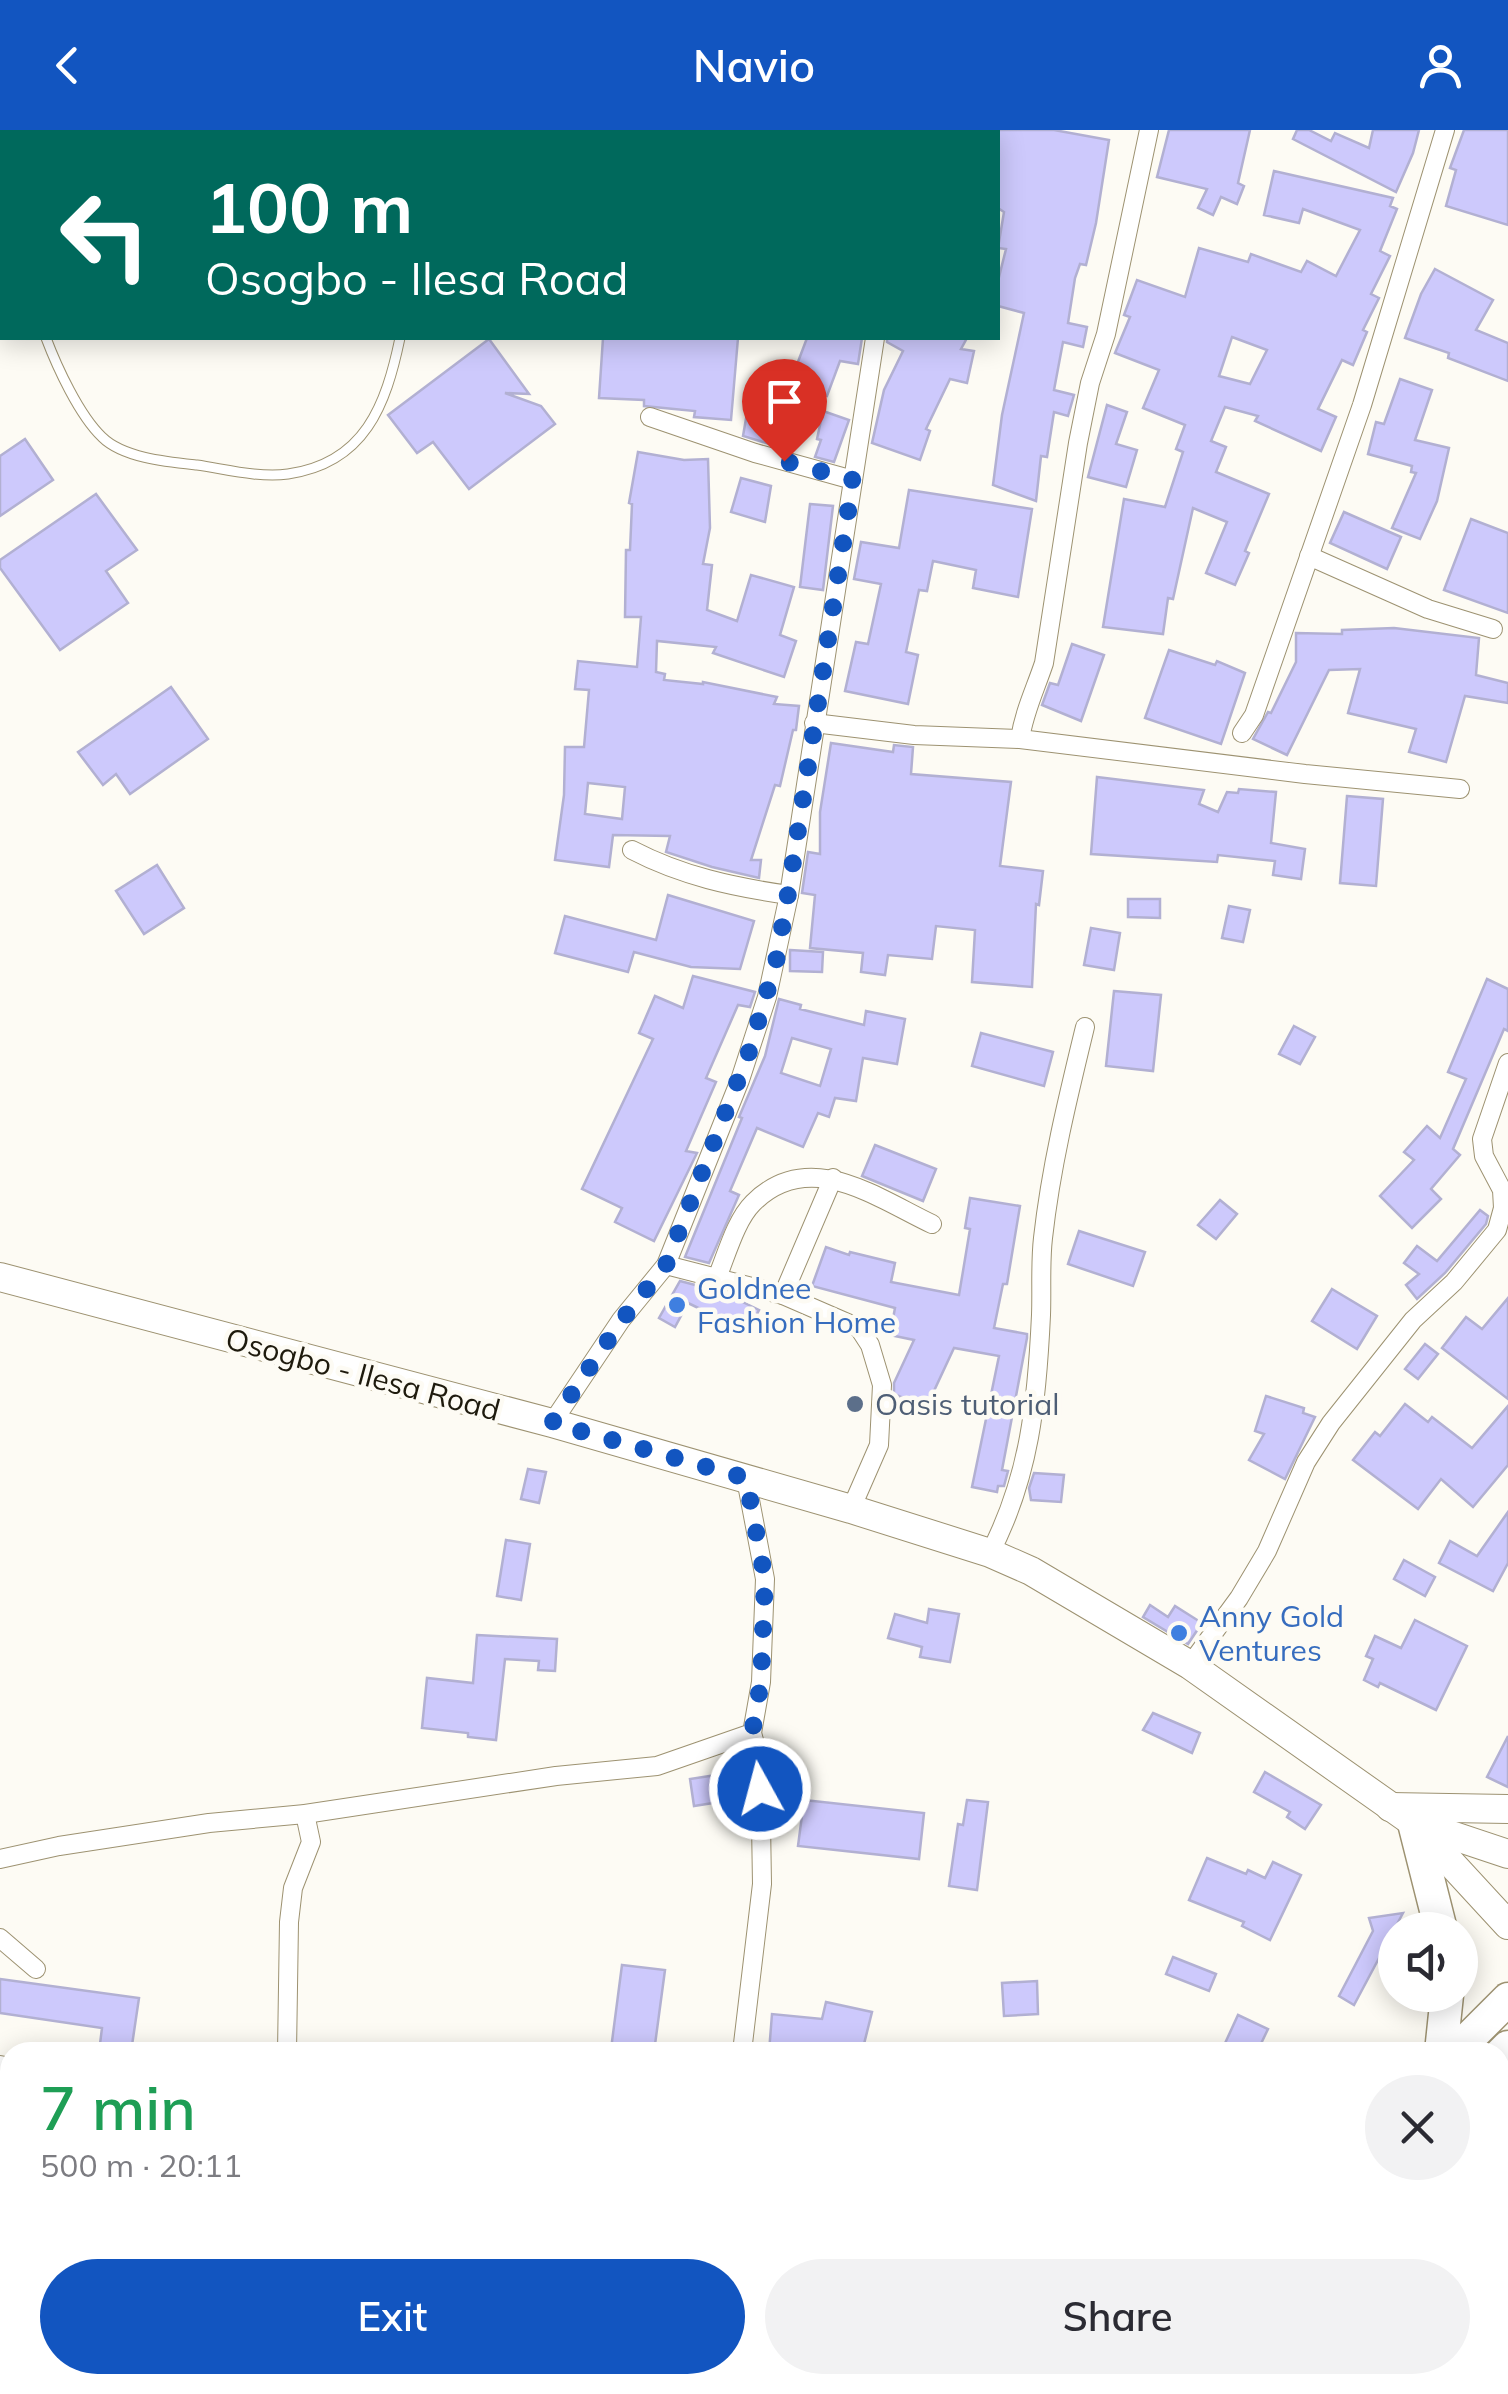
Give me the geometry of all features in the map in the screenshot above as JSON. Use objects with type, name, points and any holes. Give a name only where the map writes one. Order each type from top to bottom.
[{"type":"highway","points":[[1402,1815],[1434,1912]]},
{"type":"highway","points":[[1465,2042],[1508,1999]]},
{"type":"highway","points":[[1442,2042],[1445,2012]]},
{"type":"main road","name":"Osogbo - Ilesa Road","points":[[0,1277],[746,1478],[990,1554],[1031,1571],[1190,1665],[1402,1815],[1508,1924]]},
{"type":"main road","points":[[1402,1815],[1508,1809]]},
{"type":"main road","name":"Osogbo - Ilesa Road","points":[[1402,1815],[1508,1854]]},
{"type":"street","points":[[1020,739],[1025,708],[1044,663],[1090,383],[1106,334],[1149,130]]},
{"type":"street","points":[[1242,734],[1254,715],[1362,405],[1445,130]]},
{"type":"street","points":[[552,1423],[622,1320],[666,1265],[740,1080],[767,997],[788,894],[875,340]]},
{"type":"street","points":[[650,418],[853,480]]},
{"type":"street","points":[[1310,556],[1428,609],[1493,628]]},
{"type":"street","points":[[814,724],[914,735],[1020,739],[1304,774],[1460,788]]},
{"type":"street","points":[[632,850],[668,869],[734,887],[788,894]]},
{"type":"street","points":[[990,1554],[1019,1488],[1028,1447],[1037,1381],[1042,1244],[1052,1168],[1085,1027]]},
{"type":"street","points":[[1190,1665],[1268,1551],[1306,1462],[1331,1423],[1413,1320],[1454,1282],[1496,1230],[1505,1190],[1484,1156],[1482,1139],[1508,1063]]},
{"type":"street","points":[[716,1280],[752,1203],[803,1177],[833,1178],[932,1224]]},
{"type":"street","points":[[782,1295],[833,1178]]},
{"type":"street","points":[[666,1265],[782,1295],[859,1328],[875,1358],[882,1386],[879,1444],[851,1509]]},
{"type":"street","points":[[743,2042],[762,1884],[760,1762],[752,1733],[761,1682],[765,1579],[746,1478]]},
{"type":"street","points":[[0,1859],[209,1823],[305,1814],[556,1776],[656,1766],[752,1733]]},
{"type":"street","points":[[287,2042],[293,1888],[311,1842],[305,1814]]},
{"type":"street","points":[[0,1938],[36,1969]]},
{"type":"lane","points":[[47,340],[77,401],[102,437],[118,448],[184,464],[286,474],[342,454],[362,436],[384,395],[399,340]]},
{"type":"building","points":[[1000,130],[1054,130],[1109,140],[1096,223],[1086,265],[1080,264],[1075,278],[1068,323],[1087,327],[1083,347],[1063,342],[1054,390],[1074,395],[1068,416],[1054,412],[1047,457],[1041,456],[1036,501],[993,485],[1002,415],[1024,313],[1000,307],[1000,273],[1006,249],[1000,248],[1004,212],[1000,209]]},
{"type":"building","points":[[1169,130],[1250,130],[1238,183],[1244,186],[1237,204],[1221,197],[1213,215],[1198,208],[1207,189],[1157,177]]},
{"type":"building","points":[[1297,130],[1309,130],[1331,141],[1335,133],[1369,148],[1373,130],[1419,130],[1396,192],[1293,139]]},
{"type":"building","points":[[1464,130],[1508,130],[1508,225],[1446,206],[1456,170],[1450,168]]},
{"type":"building","points":[[1274,171],[1393,198],[1390,206],[1397,209],[1380,251],[1390,256],[1371,294],[1379,298],[1363,330],[1367,332],[1353,365],[1342,360],[1318,409],[1336,417],[1321,451],[1255,421],[1258,416],[1225,407],[1211,441],[1226,447],[1216,472],[1269,494],[1235,585],[1206,573],[1227,522],[1193,508],[1173,599],[1168,598],[1163,634],[1103,627],[1124,499],[1165,507],[1183,452],[1176,449],[1185,425],[1143,408],[1159,370],[1115,353],[1130,317],[1124,315],[1137,280],[1185,297],[1199,248],[1248,262],[1251,254],[1301,272],[1307,261],[1336,276],[1360,230],[1303,209],[1299,223],[1264,215]],"holes":[[[1232,337],[1267,350],[1250,384],[1219,376]]]},
{"type":"building","points":[[1435,269],[1493,300],[1476,330],[1508,343],[1508,381],[1448,358],[1449,353],[1405,338]]},
{"type":"building","points":[[490,340],[529,394],[505,393],[541,406],[555,424],[469,489],[433,442],[417,453],[388,415]]},
{"type":"building","points":[[603,340],[738,340],[731,420],[694,417],[695,411],[644,406],[644,400],[599,398]]},
{"type":"building","points":[[806,340],[862,340],[858,364],[840,361],[827,396],[790,383]]},
{"type":"building","points":[[966,340],[961,349],[974,351],[967,383],[950,379],[926,429],[930,431],[920,460],[872,443],[884,390],[903,351],[887,342]]},
{"type":"building","points":[[1400,379],[1432,390],[1415,440],[1449,448],[1437,501],[1420,539],[1392,528],[1416,473],[1411,472],[1412,466],[1368,454],[1376,422],[1384,424]]},
{"type":"building","points":[[1107,405],[1127,412],[1116,444],[1137,450],[1126,487],[1088,477]]},
{"type":"building","points":[[823,411],[849,420],[834,462],[815,457]]},
{"type":"building","points":[[747,413],[784,420],[779,447],[743,436]]},
{"type":"building","points":[[25,439],[53,480],[0,516],[0,456]]},
{"type":"building","points":[[638,452],[684,460],[708,459],[710,528],[703,564],[712,565],[707,610],[737,621],[751,575],[794,587],[780,635],[796,641],[784,677],[713,653],[716,647],[657,641],[656,672],[665,674],[664,680],[703,682],[777,697],[774,704],[799,706],[780,786],[775,785],[751,860],[761,860],[759,878],[666,852],[670,836],[613,835],[609,867],[555,860],[564,795],[565,747],[584,747],[589,690],[575,689],[578,661],[637,667],[641,617],[625,617],[626,550],[630,550],[632,504],[629,503]],"holes":[[[588,783],[625,787],[622,819],[585,814]]]},
{"type":"building","points":[[741,478],[771,486],[765,522],[731,512]]},
{"type":"building","points":[[909,490],[1032,509],[1018,597],[973,588],[976,570],[933,561],[927,591],[919,590],[906,652],[918,655],[908,704],[845,691],[856,642],[868,644],[881,584],[854,579],[861,542],[899,548]]},
{"type":"building","points":[[96,494],[137,550],[106,571],[128,603],[60,650],[0,568],[0,560]]},
{"type":"building","points":[[810,504],[833,506],[823,590],[800,587]]},
{"type":"building","points":[[1344,512],[1401,537],[1387,569],[1330,543]]},
{"type":"building","points":[[1471,519],[1508,533],[1508,613],[1444,590]]},
{"type":"building","points":[[1394,628],[1479,638],[1476,675],[1508,683],[1508,703],[1465,696],[1446,762],[1409,752],[1416,729],[1348,713],[1360,669],[1329,670],[1287,755],[1253,739],[1268,712],[1271,713],[1296,662],[1296,633],[1342,634],[1342,630]]},
{"type":"building","points":[[1072,644],[1104,655],[1081,721],[1042,705],[1050,683],[1058,685]]},
{"type":"building","points":[[1169,650],[1215,665],[1217,661],[1245,673],[1221,744],[1145,718]]},
{"type":"building","points":[[171,687],[208,739],[130,794],[116,774],[103,785],[78,752]]},
{"type":"building","points":[[831,743],[893,752],[894,745],[913,747],[911,774],[1011,782],[1000,866],[1043,871],[1039,905],[1036,904],[1032,987],[972,982],[975,930],[936,926],[932,959],[888,955],[885,975],[861,972],[863,953],[810,948],[815,895],[802,893],[808,852],[820,854],[820,812]]},
{"type":"building","points":[[1097,777],[1204,790],[1199,804],[1218,812],[1227,792],[1276,792],[1271,843],[1305,849],[1301,879],[1273,875],[1275,861],[1218,855],[1217,862],[1091,854]]},
{"type":"building","points":[[1347,796],[1383,799],[1376,886],[1340,883]]},
{"type":"building","points":[[157,865],[184,908],[144,934],[116,891]]},
{"type":"building","points":[[668,895],[754,921],[740,969],[691,967],[634,952],[628,972],[555,953],[565,916],[656,940]]},
{"type":"building","points":[[1128,899],[1160,899],[1160,918],[1128,917]]},
{"type":"building","points":[[1229,906],[1250,910],[1243,942],[1222,938]]},
{"type":"building","points":[[1091,928],[1120,933],[1114,970],[1084,965]]},
{"type":"building","points":[[790,950],[823,952],[822,972],[790,971]]},
{"type":"building","points":[[693,976],[755,992],[750,1007],[738,1005],[706,1078],[716,1082],[686,1151],[697,1153],[654,1241],[615,1222],[622,1208],[582,1189],[653,1039],[639,1033],[655,996],[683,1008]]},
{"type":"building","points":[[1487,979],[1508,989],[1508,1031],[1504,1029],[1453,1149],[1460,1155],[1431,1189],[1441,1199],[1412,1228],[1380,1196],[1414,1160],[1404,1152],[1427,1126],[1440,1138],[1466,1079],[1448,1072]]},
{"type":"building","points":[[1114,991],[1161,995],[1153,1071],[1106,1066]]},
{"type":"building","points":[[779,999],[801,1005],[800,1009],[864,1025],[866,1011],[905,1019],[897,1064],[863,1058],[856,1101],[835,1098],[829,1117],[818,1113],[803,1147],[757,1128],[730,1191],[739,1195],[709,1263],[685,1257],[742,1118],[739,1117],[765,1056]],"holes":[[[792,1038],[831,1049],[820,1086],[781,1073]]]},
{"type":"building","points":[[1294,1026],[1315,1037],[1300,1064],[1279,1054]]},
{"type":"building","points":[[981,1033],[1053,1052],[1044,1086],[972,1066]]},
{"type":"building","points":[[875,1145],[936,1169],[923,1201],[862,1176]]},
{"type":"building","points":[[970,1198],[1020,1206],[1007,1284],[1003,1284],[994,1328],[1027,1334],[1027,1338],[1002,1470],[1008,1471],[1004,1486],[998,1486],[997,1492],[972,1487],[999,1356],[954,1348],[926,1408],[894,1394],[894,1383],[914,1340],[890,1335],[895,1308],[812,1286],[826,1247],[895,1263],[891,1282],[959,1295],[970,1229],[965,1228]]},
{"type":"building","points":[[1220,1200],[1237,1214],[1216,1239],[1198,1225]]},
{"type":"building","points":[[1480,1210],[1488,1216],[1486,1224],[1445,1273],[1417,1299],[1406,1285],[1419,1274],[1404,1263],[1417,1246],[1437,1261]]},
{"type":"building","points":[[1079,1231],[1145,1252],[1133,1286],[1068,1264]]},
{"type":"building","points":[[680,1281],[722,1292],[759,1310],[748,1332],[688,1303],[675,1327],[659,1318]]},
{"type":"building","points":[[1332,1289],[1377,1316],[1357,1349],[1312,1321]]},
{"type":"building","points":[[1508,1298],[1508,1399],[1442,1348],[1466,1317],[1482,1329]]},
{"type":"building","points":[[1425,1344],[1438,1354],[1418,1379],[1405,1369]]},
{"type":"building","points":[[1266,1396],[1304,1408],[1303,1413],[1315,1417],[1285,1479],[1249,1460],[1264,1434],[1255,1431]]},
{"type":"building","points":[[1405,1404],[1428,1422],[1432,1417],[1472,1448],[1508,1406],[1508,1465],[1473,1507],[1441,1479],[1418,1509],[1353,1460],[1375,1432],[1380,1436]]},
{"type":"building","points":[[528,1469],[546,1472],[539,1503],[521,1499]]},
{"type":"building","points":[[1034,1473],[1064,1475],[1061,1502],[1031,1500],[1029,1488]]},
{"type":"building","points":[[1508,1512],[1508,1563],[1493,1591],[1439,1563],[1450,1541],[1477,1556]]},
{"type":"building","points":[[506,1540],[530,1544],[521,1600],[497,1596]]},
{"type":"building","points":[[1404,1560],[1435,1577],[1425,1596],[1394,1579]]},
{"type":"building","name":"Anny Gold Ventures","points":[[1150,1605],[1168,1617],[1175,1606],[1202,1623],[1188,1644],[1143,1617]]},
{"type":"building","points":[[929,1609],[959,1614],[950,1662],[920,1657],[922,1647],[888,1638],[895,1614],[927,1623]]},
{"type":"building","points":[[1415,1620],[1467,1646],[1436,1710],[1380,1683],[1378,1687],[1364,1680],[1373,1659],[1366,1656],[1375,1636],[1401,1648]]},
{"type":"building","points":[[477,1635],[557,1639],[555,1671],[538,1670],[539,1661],[505,1659],[496,1740],[422,1728],[427,1678],[473,1683]]},
{"type":"building","points":[[1153,1713],[1200,1733],[1192,1753],[1143,1730]]},
{"type":"building","points":[[1508,1736],[1508,1787],[1487,1777]]},
{"type":"building","points":[[1265,1772],[1321,1805],[1305,1829],[1287,1817],[1290,1812],[1254,1792]]},
{"type":"building","points":[[729,1773],[732,1800],[694,1806],[690,1779]]},
{"type":"building","points":[[804,1800],[924,1813],[919,1859],[798,1846]]},
{"type":"building","points":[[967,1800],[988,1802],[977,1890],[949,1886],[958,1824],[963,1825]]},
{"type":"building","points":[[1207,1858],[1265,1878],[1273,1862],[1301,1875],[1270,1940],[1242,1926],[1244,1922],[1189,1900]]},
{"type":"building","points":[[1378,1917],[1378,1960],[1354,2005],[1339,1996],[1373,1931],[1369,1918]]},
{"type":"building","points":[[1173,1957],[1216,1974],[1209,1991],[1166,1974]]},
{"type":"building","points":[[622,1965],[665,1970],[655,2042],[612,2042]]},
{"type":"building","points":[[0,1979],[139,1998],[132,2042],[100,2042],[102,2028],[0,2013]]},
{"type":"building","points":[[1037,1981],[1038,2014],[1004,2016],[1002,1983]]},
{"type":"building","points":[[826,2002],[872,2012],[864,2042],[770,2042],[772,2014],[822,2019]]},
{"type":"building","points":[[1238,2015],[1268,2029],[1262,2042],[1226,2042]]},
{"type":"place","name":"Goldnee Fashion Home","points":[[677,1305]]},
{"type":"place","name":"Oasis tutorial","points":[[855,1404]]},
{"type":"place","name":"Anny Gold Ventures","points":[[1179,1633]]},
{"type":"route","points":[[760,1789],[760,1762],[752,1733],[761,1682],[765,1579],[746,1478],[552,1423],[622,1320],[666,1265],[740,1080],[776,962],[853,480],[784,461]]}]
